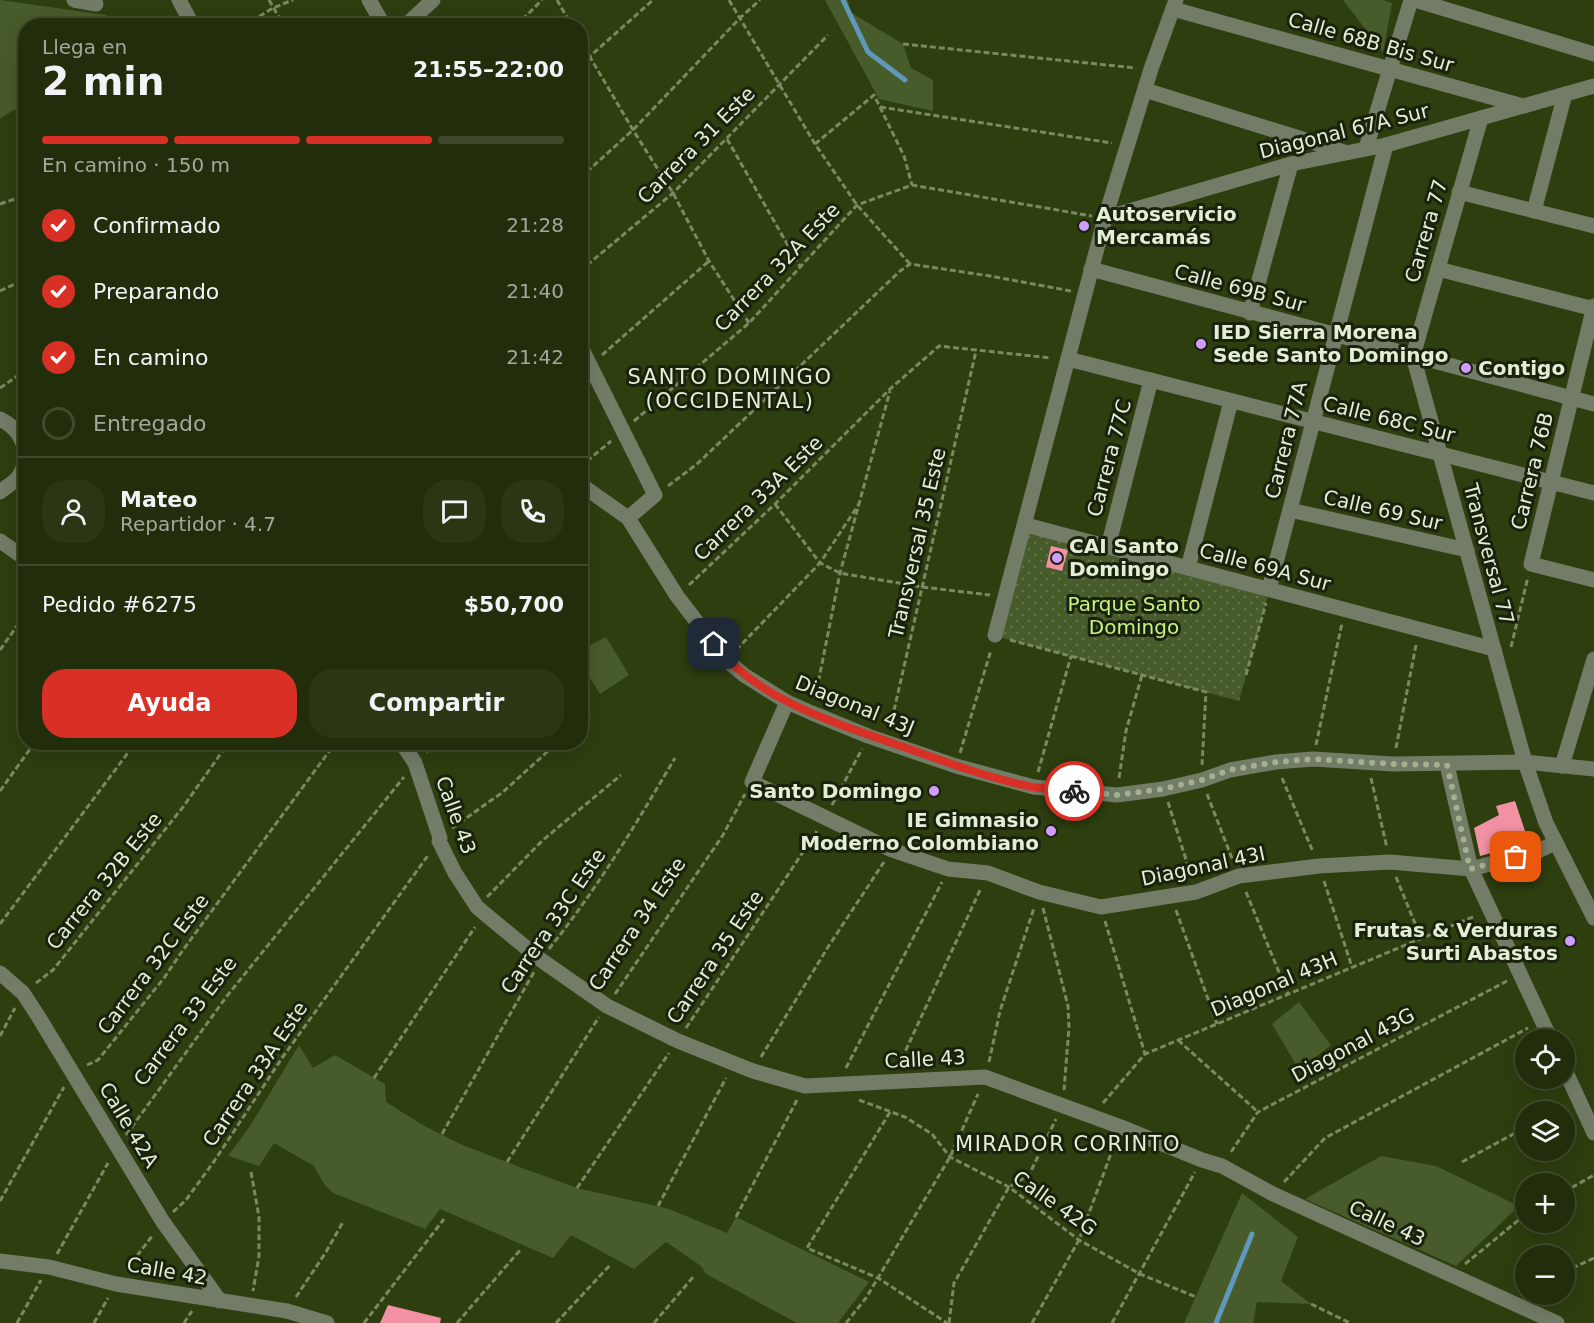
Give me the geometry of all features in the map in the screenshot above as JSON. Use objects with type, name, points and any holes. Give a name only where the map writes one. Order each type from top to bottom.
[{"type":"street","points":[[74,0],[95,2]]},
{"type":"street","points":[[180,0],[189,18]]},
{"type":"street","points":[[369,0],[379,18]]},
{"type":"street","points":[[414,18],[433,0]]},
{"type":"street","points":[[1366,148],[1413,0],[1594,54]]},
{"type":"street","points":[[995,635],[1026,525],[1105,218],[1151,69],[1175,5]]},
{"type":"street","name":"Calle 68B Bis Sur","points":[[1175,5],[1390,70],[1523,106]]},
{"type":"street","name":"Diagonal 67A Sur","points":[[1105,218],[1291,164],[1386,145],[1594,86]]},
{"type":"street","points":[[1145,90],[1347,153]]},
{"type":"street","points":[[1534,211],[1565,94]]},
{"type":"street","name":"Carrera 77","points":[[1413,356],[1480,118]]},
{"type":"street","name":"Carrera 77A","points":[[1269,589],[1386,145]]},
{"type":"street","points":[[1250,313],[1291,164]]},
{"type":"street","points":[[1460,192],[1594,226]]},
{"type":"street","name":"Calle 69B Sur","points":[[1091,269],[1594,404]]},
{"type":"street","points":[[1438,269],[1594,308]]},
{"type":"street","name":"Carrera 76B","points":[[1531,564],[1594,308]]},
{"type":"street","name":"Transversal 77","points":[[1413,356],[1525,762],[1555,843],[1594,918]]},
{"type":"street","points":[[588,358],[655,495],[628,518]]},
{"type":"street","name":"Calle 68C Sur","points":[[1068,359],[1594,493]]},
{"type":"street","name":"Carrera 77C","points":[[1108,547],[1151,381]]},
{"type":"street","points":[[1188,568],[1231,401]]},
{"type":"street","points":[[2,420],[18,433]]},
{"type":"street","points":[[0,492],[18,477]]},
{"type":"street","name":"Diagonal 43J","points":[[588,490],[628,518],[677,597],[726,660],[744,675],[787,702],[812,713],[868,736],[956,766],[1034,787],[1117,795],[1163,789],[1202,780],[1230,770],[1276,762],[1313,759],[1447,765]]},
{"type":"street","name":"Calle 69 Sur","points":[[1290,510],[1467,550]]},
{"type":"street","name":"Calle 69A Sur","points":[[1026,525],[1494,648]]},
{"type":"street","points":[[0,541],[18,553]]},
{"type":"street","points":[[1531,564],[1594,580]]},
{"type":"street","points":[[1562,766],[1594,659]]},
{"type":"street","points":[[752,782],[787,702]]},
{"type":"street","name":"Calle 43","points":[[406,750],[415,763],[440,839],[455,873],[481,910],[541,960],[607,1006],[678,1041],[753,1071],[805,1086],[985,1077],[1222,1166],[1273,1194],[1557,1323]]},
{"type":"street","points":[[1546,1029],[1470,869],[1447,765],[1525,762],[1594,769]]},
{"type":"street","name":"Diagonal 43I","points":[[752,782],[892,850],[948,869],[988,873],[1039,892],[1101,907],[1196,892],[1239,876],[1318,866],[1390,862],[1470,869],[1538,851],[1555,843]]},
{"type":"street","name":"Calle 42A","points":[[0,973],[23,993],[162,1222],[219,1301]]},
{"type":"street","points":[[1574,1089],[1594,1133]]},
{"type":"street","name":"Calle 42","points":[[0,1261],[49,1268],[116,1284],[287,1311],[327,1323]]},
{"type":"path","points":[[268,0],[279,18]]},
{"type":"path","points":[[257,18],[293,0]]},
{"type":"path","points":[[524,18],[542,0]]},
{"type":"path","points":[[557,0],[567,18]]},
{"type":"path","points":[[590,57],[652,0]]},
{"type":"path","points":[[729,0],[815,144],[857,205],[910,264],[1084,294]]},
{"type":"path","points":[[588,171],[633,130],[760,0]]},
{"type":"path","name":"Carrera 31 Este","points":[[588,264],[672,193],[828,35]]},
{"type":"path","points":[[903,44],[1151,69]]},
{"type":"path","points":[[588,54],[672,193],[709,261],[749,322]]},
{"type":"path","points":[[815,144],[874,95],[904,156],[912,185]]},
{"type":"path","points":[[879,107],[1129,146]]},
{"type":"path","points":[[727,139],[801,268]]},
{"type":"path","name":"Carrera 32A Este","points":[[588,460],[749,322],[857,205],[912,185],[1105,218]]},
{"type":"path","points":[[0,204],[18,198]]},
{"type":"path","points":[[592,364],[709,261]]},
{"type":"path","points":[[655,495],[697,464],[910,264]]},
{"type":"path","points":[[0,291],[18,283]]},
{"type":"path","name":"Carrera 33A Este","points":[[677,597],[775,504],[890,389],[939,346],[976,351]]},
{"type":"path","points":[[976,351],[1068,359]]},
{"type":"path","name":"Transversal 35 Este","points":[[887,741],[976,351]]},
{"type":"path","points":[[0,388],[18,376]]},
{"type":"path","points":[[812,713],[840,573],[890,389]]},
{"type":"path","points":[[726,660],[820,563],[861,501]]},
{"type":"path","points":[[775,504],[820,563],[840,573],[922,587],[1006,597]]},
{"type":"path","points":[[1502,680],[1531,564]]},
{"type":"path","points":[[1246,675],[1269,589]]},
{"type":"path","points":[[1313,759],[1345,609]]},
{"type":"path","points":[[0,650],[18,624]]},
{"type":"path","points":[[1393,764],[1419,629]]},
{"type":"path","points":[[956,766],[995,635],[1206,692],[1202,780]]},
{"type":"path","points":[[1034,787],[1071,656]]},
{"type":"path","points":[[1117,795],[1126,731],[1142,675]]},
{"type":"path","name":"Carrera 35 Este","points":[[577,1188],[678,1041],[825,818],[868,736]]},
{"type":"path","points":[[0,791],[29,750]]},
{"type":"path","points":[[0,924],[130,750]]},
{"type":"path","name":"Carrera 32B Este","points":[[0,1036],[23,993],[52,970],[183,807],[223,750]]},
{"type":"path","name":"Carrera 32C Este","points":[[72,1071],[98,1060],[164,978],[330,750]]},
{"type":"path","name":"Carrera 33A Este","points":[[94,1323],[116,1284],[162,1222],[192,1192],[282,1058],[440,839],[471,813],[503,792],[549,750]]},
{"type":"path","name":"Carrera 33C Este","points":[[442,1134],[541,960],[577,914],[627,839],[675,758]]},
{"type":"path","name":"Carrera 33 Este","points":[[17,1323],[117,1147],[227,996],[415,763]]},
{"type":"path","points":[[374,1078],[481,910],[543,840],[621,776]]},
{"type":"path","name":"Carrera 34 Este","points":[[507,1162],[607,1006],[723,836],[752,782]]},
{"type":"path","points":[[1163,789],[1196,892]]},
{"type":"path","points":[[753,1071],[828,947],[892,850]]},
{"type":"path","points":[[837,1084],[948,869]]},
{"type":"path","points":[[891,1081],[988,873]]},
{"type":"path","points":[[846,1323],[866,1298],[950,1157],[985,1077],[1000,1011],[1039,892]]},
{"type":"path","points":[[890,1112],[807,1248],[878,1278],[948,1323],[954,1283],[1009,1187],[1029,1175],[1062,1106],[1069,1027],[1068,1006],[1039,892]]},
{"type":"path","points":[[1171,897],[1217,1024]]},
{"type":"path","points":[[1101,907],[1145,1054]]},
{"type":"path","name":"Diagonal 43H","points":[[1091,1117],[1145,1054],[1490,909]]},
{"type":"path","name":"Diagonal 43G","points":[[1222,1166],[1258,1112],[1520,974]]},
{"type":"path","points":[[1273,1194],[1325,1138],[1542,1020]]},
{"type":"path","points":[[1178,1040],[1258,1112]]},
{"type":"path","points":[[658,1206],[733,1063]]},
{"type":"path","points":[[0,1201],[72,1071]]},
{"type":"path","points":[[736,1217],[805,1086]]},
{"type":"path","name":"Calle 42G","points":[[856,1100],[904,1117],[932,1134],[950,1157],[1009,1187],[1079,1240],[1140,1274],[1196,1297]]},
{"type":"path","points":[[1032,1323],[1079,1240],[1121,1127]]},
{"type":"path","points":[[1462,1162],[1515,1133]]},
{"type":"path","points":[[1112,1323],[1202,1160]]},
{"type":"path","points":[[250,1305],[259,1256],[259,1217],[251,1172]]},
{"type":"path","points":[[1575,1186],[1594,1175]]},
{"type":"path","points":[[364,1323],[444,1219]]},
{"type":"path","points":[[287,1311],[343,1222]]},
{"type":"path","points":[[1451,1275],[1515,1223]]},
{"type":"path","points":[[457,1323],[521,1249]]},
{"type":"path","points":[[1575,1267],[1594,1258]]},
{"type":"path","points":[[556,1323],[611,1263]]},
{"type":"path","points":[[654,1323],[694,1276]]},
{"type":"path","points":[[1311,1304],[1350,1323]]},
{"type":"green space","points":[[0,0],[106,15],[109,18],[18,18],[18,108],[0,118]]},
{"type":"green space","points":[[825,0],[848,0],[850,12],[903,44],[911,68],[933,80],[933,111],[879,99]]},
{"type":"green space","points":[[1343,0],[1383,0],[1392,3],[1383,52]]},
{"type":"green space","name":"Parque Santo Domingo","points":[[1027,531],[1268,595],[1239,701],[999,637]]},
{"type":"green space","points":[[606,637],[629,675],[600,694],[588,674],[588,646]]},
{"type":"green space","points":[[1299,1002],[1331,1045],[1299,1070],[1272,1024]]},
{"type":"green space","points":[[299,1045],[313,1068],[335,1055],[385,1084],[386,1102],[421,1124],[460,1144],[577,1188],[669,1209],[727,1233],[736,1217],[869,1282],[838,1323],[797,1323],[706,1274],[701,1266],[666,1242],[634,1269],[571,1235],[553,1258],[440,1209],[425,1229],[333,1193],[324,1184],[314,1166],[274,1143],[259,1166],[228,1156],[250,1126]]},
{"type":"green space","points":[[1381,1156],[1436,1166],[1515,1204],[1515,1210],[1456,1266],[1305,1199]]},
{"type":"green space","points":[[1242,1193],[1298,1237],[1281,1281],[1311,1304],[1257,1302],[1253,1323],[1184,1323]]},
{"type":"building","name":"CAI Santo Domingo","points":[[1051,546],[1068,550],[1062,571],[1046,567]]},
{"type":"building","points":[[1515,801],[1529,843],[1480,856],[1474,828],[1499,815],[1496,806]]},
{"type":"building","points":[[388,1305],[441,1318],[440,1323],[380,1323]]},
{"type":"waterway","points":[[843,0],[868,52],[905,80]]},
{"type":"waterway","points":[[1216,1323],[1252,1234]]},
{"type":"way so far","points":[[1074,791],[1117,795],[1163,789],[1202,780],[1230,770],[1276,762],[1313,759],[1447,765],[1470,869],[1516,857]]},
{"type":"place","name":"Autoservicio Mercamás","points":[[1084,226]]},
{"type":"place","name":"IED Sierra Morena Sede Santo Domingo","points":[[1201,344]]},
{"type":"place","name":"Contigo","points":[[1466,368]]},
{"type":"place","name":"CAI Santo Domingo","points":[[1057,558]]},
{"type":"place","name":"Santo Domingo","points":[[934,791]]},
{"type":"place","name":"IE Gimnasio Moderno Colombiano","points":[[1051,831]]},
{"type":"place","name":"Frutas & Verduras Surti Abastos","points":[[1570,941]]},
{"type":"district","name":"SANTO DOMINGO (OCCIDENTAL)","points":[[730,389]]},
{"type":"district","name":"MIRADOR CORINTO","points":[[1068,1144]]},
{"type":"route","points":[[714,644],[726,660],[744,675],[787,702],[868,736],[956,766],[1034,787],[1074,791]]}]
